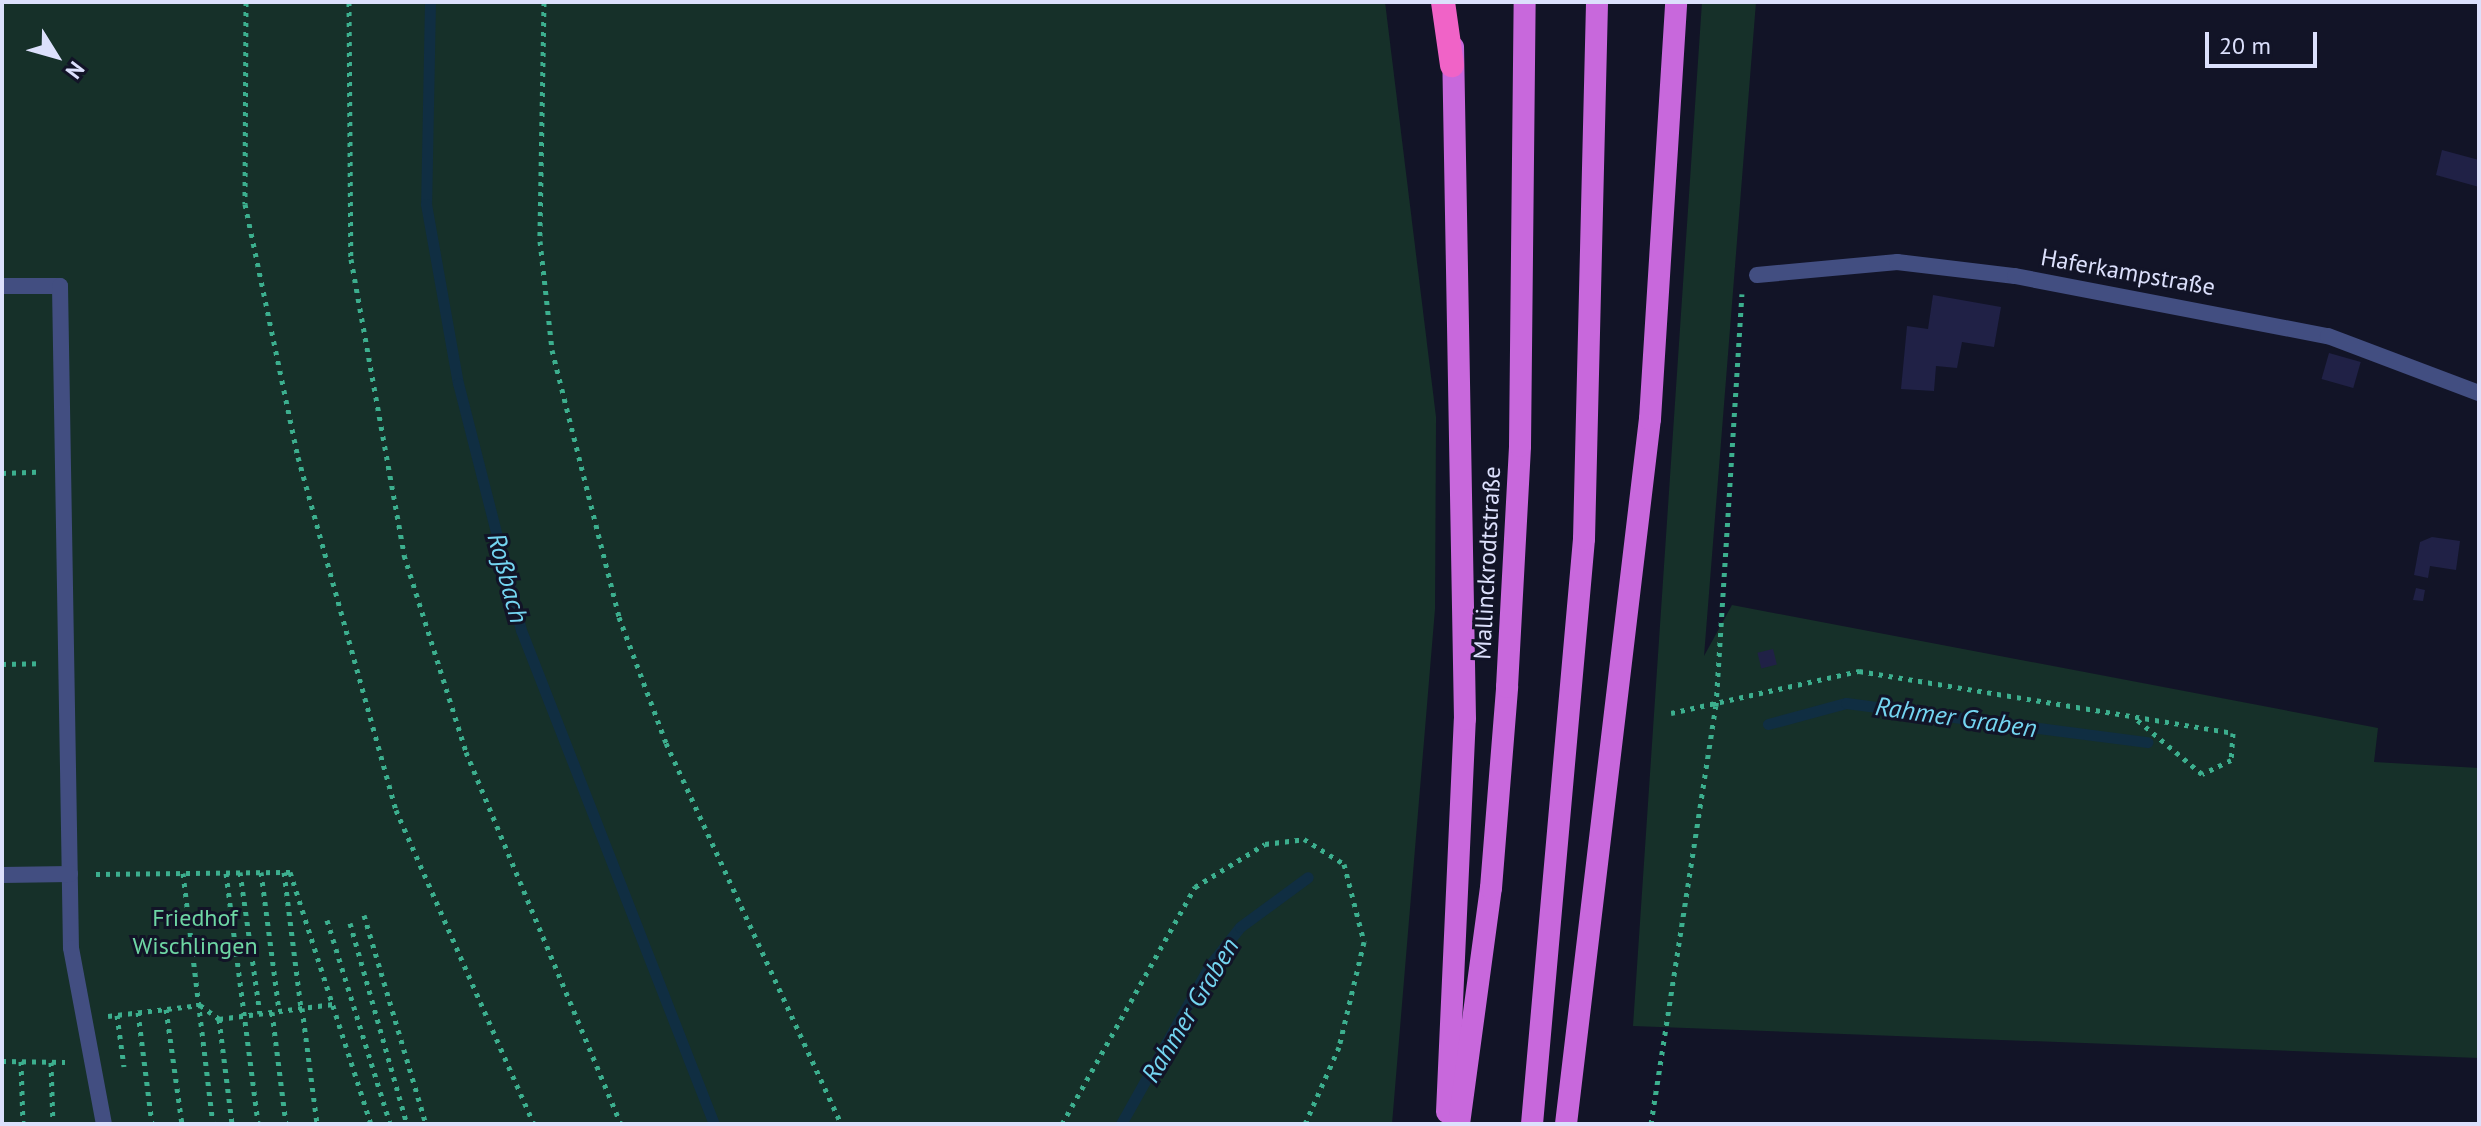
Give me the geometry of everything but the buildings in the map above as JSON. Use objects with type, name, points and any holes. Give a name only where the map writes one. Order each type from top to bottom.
[{"type":"highway","points":[[1443,2],[1452,65]]},
{"type":"highway","points":[[1447,1124],[1465,719],[1453,2]]},
{"type":"highway","name":"Mallinckrodtstraße","points":[[1459,1124],[1491,888],[1507,687],[1520,446],[1525,2]]},
{"type":"highway","points":[[1532,1124],[1584,539],[1597,2]]},
{"type":"highway","points":[[1566,1124],[1650,419],[1676,2]]},
{"type":"street","name":"Haferkampstraße","points":[[1757,275],[1897,262],[2015,276],[2328,336],[2479,393]]},
{"type":"street","points":[[2,286],[60,286],[70,874],[83,1019],[104,1124]]},
{"type":"street","points":[[2,875],[70,874]]},
{"type":"path","points":[[246,2],[245,204],[298,457],[396,810],[534,1124]]},
{"type":"path","points":[[349,2],[351,259],[404,555],[466,752],[621,1124]]},
{"type":"path","points":[[544,2],[540,241],[552,350],[619,617],[666,743],[841,1124]]},
{"type":"path","points":[[1651,1124],[1716,706],[1742,293],[1757,275]]},
{"type":"path","points":[[2,664],[67,663]]},
{"type":"path","points":[[1671,713],[1716,706],[1859,671],[2233,733],[2231,760],[2202,774],[2135,718]]},
{"type":"path","points":[[1062,1124],[1195,887],[1265,844],[1304,839],[1344,864],[1364,942],[1339,1047],[1305,1124]]},
{"type":"path","points":[[240,872],[260,1014]]},
{"type":"path","points":[[261,872],[286,1124]]},
{"type":"path","points":[[70,874],[284,872],[300,890],[371,1124]]},
{"type":"path","points":[[284,872],[317,1124]]},
{"type":"path","points":[[183,873],[213,1124]]},
{"type":"path","points":[[226,873],[258,1124]]},
{"type":"path","points":[[364,915],[426,1124]]},
{"type":"path","points":[[327,920],[390,1124]]},
{"type":"path","points":[[350,923],[407,1124]]},
{"type":"path","points":[[83,1019],[200,1005],[219,1019],[333,1004]]},
{"type":"path","points":[[166,1009],[182,1124]]},
{"type":"path","points":[[138,1012],[152,1124]]},
{"type":"path","points":[[219,1019],[232,1124]]},
{"type":"path","points":[[2,1061],[91,1061]]},
{"type":"path","points":[[21,1061],[23,1124]]},
{"type":"path","points":[[51,1062],[53,1124]]},
{"type":"green space","name":"Friedhof Wischlingen","points":[[2,2],[1385,2],[1436,417],[1435,609],[1392,1124],[2,1124]]},
{"type":"green space","points":[[1702,2],[1756,2],[1704,656],[1732,605],[2378,728],[2374,762],[2479,768],[2479,1058],[1633,1026]]},
{"type":"waterway","name":"Roßbach","points":[[430,2],[426,204],[458,383],[521,630],[714,1124]]},
{"type":"waterway","name":"Rahmer Graben","points":[[1768,724],[1846,703],[2147,742]]},
{"type":"waterway","name":"Rahmer Graben","points":[[1121,1124],[1210,965],[1240,927],[1308,877]]}]
